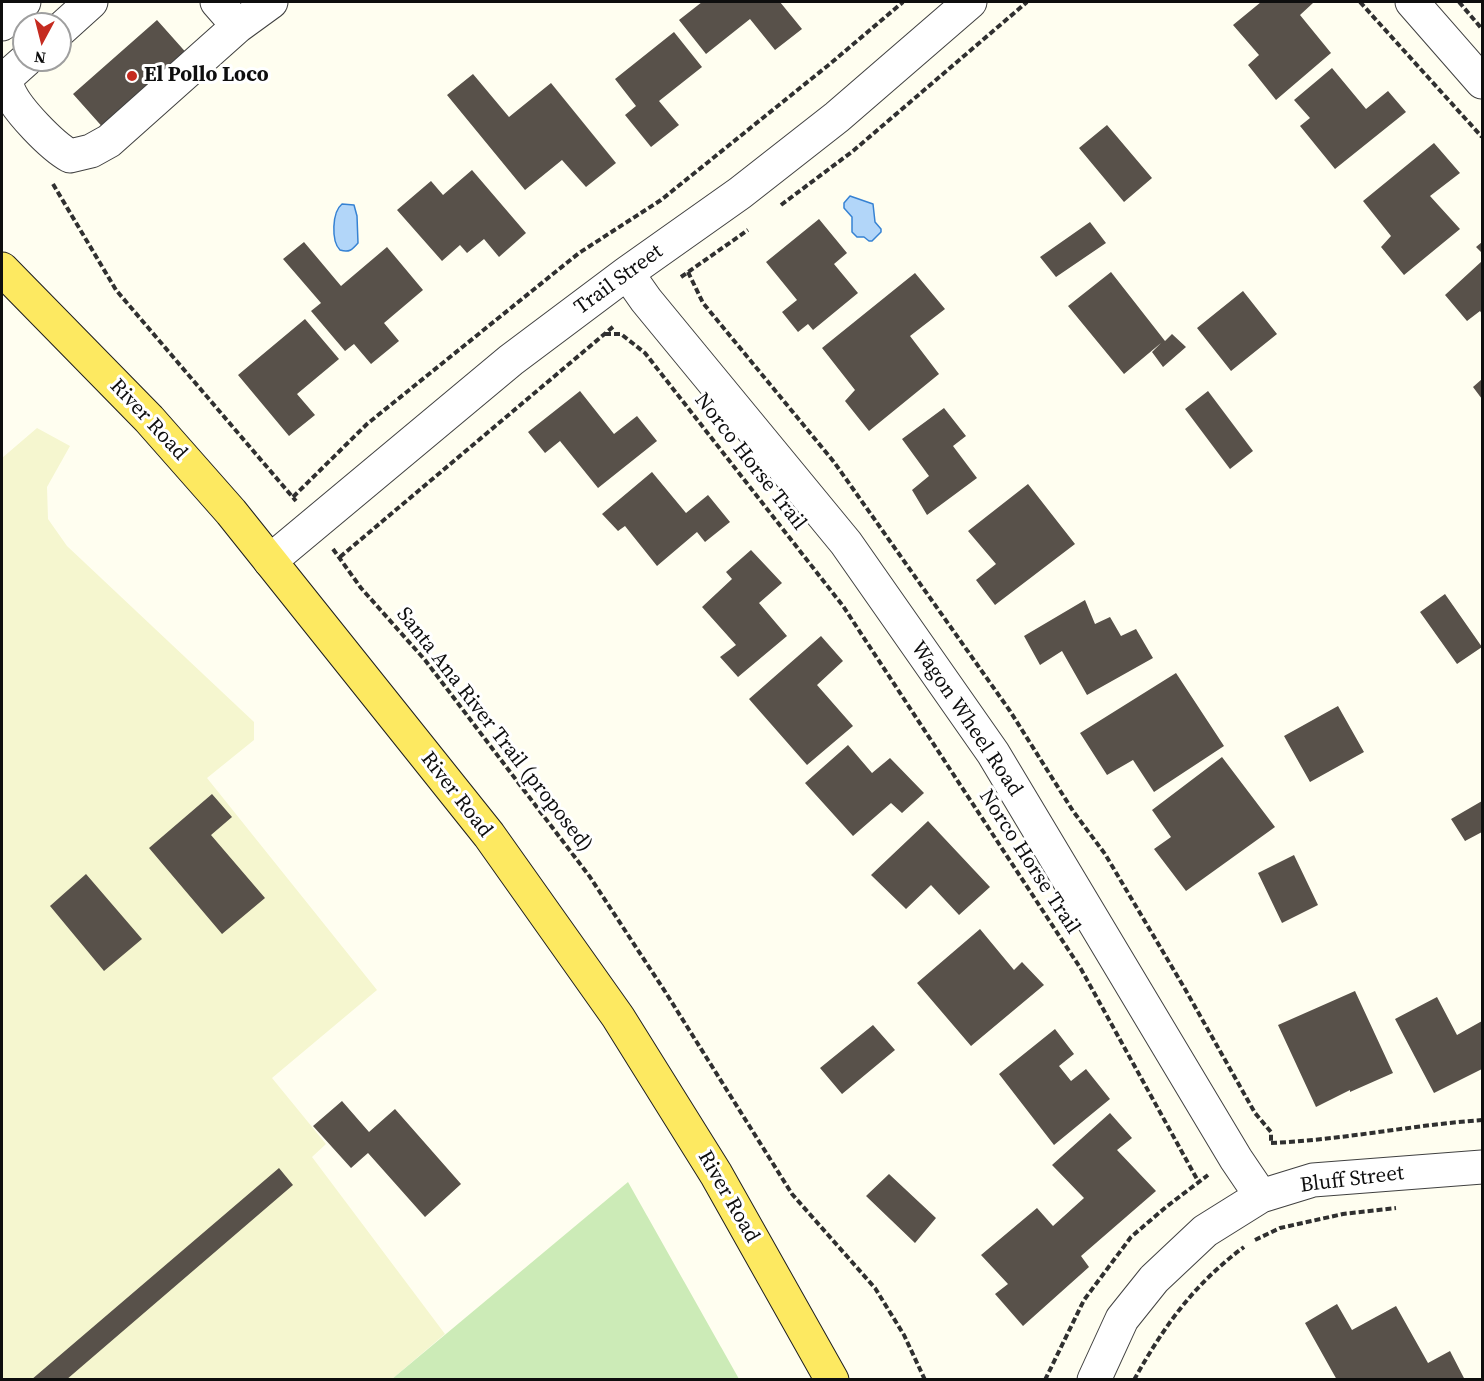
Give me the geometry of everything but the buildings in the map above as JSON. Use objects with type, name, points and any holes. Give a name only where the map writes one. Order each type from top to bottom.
[{"type":"main road","name":"River Road","points":[[2,269],[149,419],[231,512],[489,836],[618,1017],[716,1174],[832,1380]]},
{"type":"street","points":[[2,24],[24,2]]},
{"type":"street","points":[[72,19],[91,2]]},
{"type":"street","points":[[217,2],[238,26]]},
{"type":"street","points":[[16,72],[8,90],[45,138],[70,156],[91,151],[109,141],[238,26],[271,2]]},
{"type":"street","name":"Trail Street","points":[[270,561],[511,360],[627,273],[740,193],[837,117],[970,2]]},
{"type":"street","points":[[1412,2],[1482,82]]},
{"type":"street","name":"Wagon Wheel Road","points":[[627,273],[646,300],[846,543],[993,753],[1236,1159],[1261,1196]]},
{"type":"street","name":"Bluff Street","points":[[1094,1380],[1122,1319],[1154,1280],[1205,1231],[1261,1196],[1313,1180],[1482,1167]]},
{"type":"path","points":[[293,497],[366,424],[579,253],[661,200],[903,2]]},
{"type":"path","points":[[779,207],[853,150],[1027,2]]},
{"type":"path","points":[[1360,2],[1482,137]]},
{"type":"path","points":[[1459,2],[1482,29]]},
{"type":"path","name":"Santa Ana River Trail (proposed)","points":[[51,182],[116,291],[293,497],[361,588],[425,660],[590,878],[666,993],[792,1194],[875,1288],[904,1335],[925,1380]]},
{"type":"path","points":[[339,557],[646,300],[714,256],[751,228]]},
{"type":"path","name":"Norco Horse Trail","points":[[604,334],[621,334],[645,353],[843,606],[1081,969],[1198,1181]]},
{"type":"path","points":[[1134,1380],[1157,1338],[1188,1298],[1220,1265],[1251,1242],[1280,1228],[1343,1214],[1401,1208]]},
{"type":"green space","points":[[37,428],[70,446],[47,487],[48,519],[67,546],[254,722],[254,740],[207,778],[377,990],[272,1078],[326,1144],[312,1157],[445,1334],[392,1379],[2,1379],[2,458]]},
{"type":"green space","points":[[628,1182],[739,1379],[392,1379]]},
{"type":"water","points":[[850,196],[873,204],[875,222],[881,232],[872,241],[864,237],[857,237],[852,232],[852,217],[844,208],[844,203]]},
{"type":"water","points":[[342,204],[354,205],[357,216],[358,243],[348,251],[340,250],[334,234],[336,213]]},
{"type":"place","name":"El Pollo Loco","points":[[132,76]]}]
